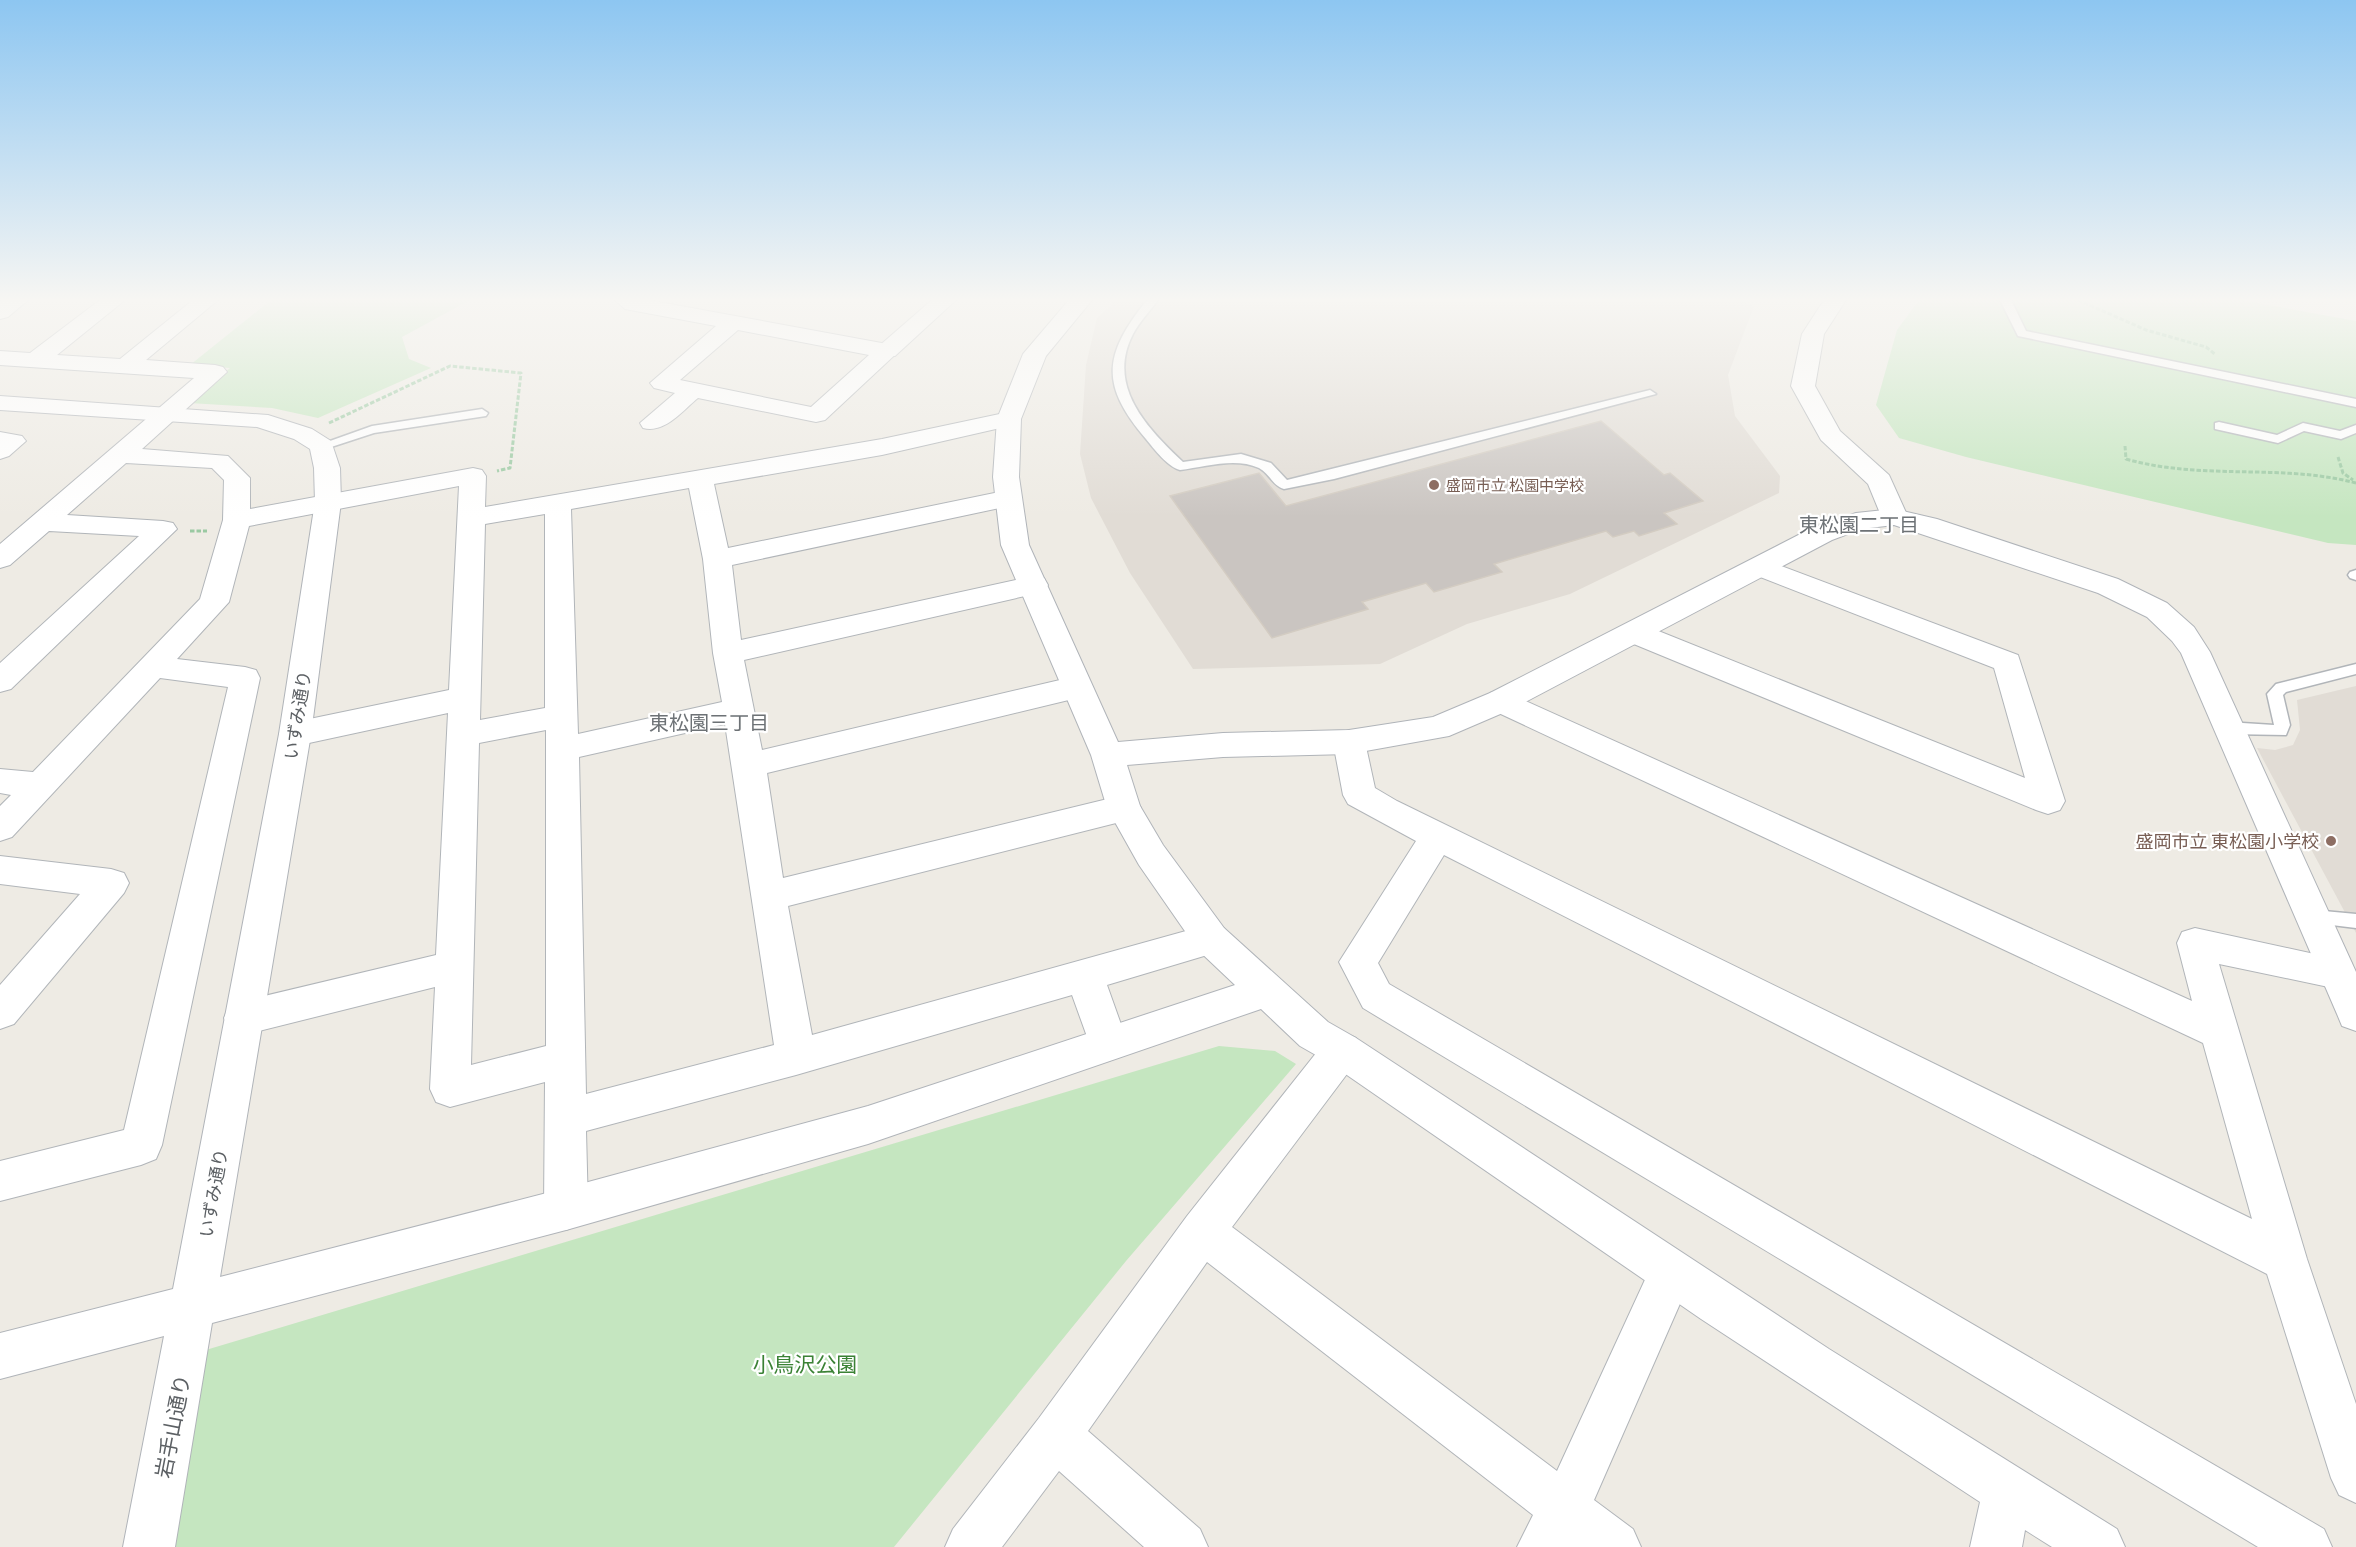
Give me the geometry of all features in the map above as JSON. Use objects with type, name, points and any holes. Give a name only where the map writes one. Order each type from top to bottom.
[{"type":"street","points":[[0,559],[214,372]]},
{"type":"street","points":[[675,372],[662,383],[816,415],[863,372]]},
{"type":"street","points":[[1028,372],[1009,419],[1005,452],[1008,498],[1015,544],[1107,755],[1124,808],[1151,855],[1211,939],[1264,991],[1314,1034],[1342,1050],[1671,1274],[2007,1492],[2099,1547]]},
{"type":"street","points":[[1806,372],[1803,386],[1830,435],[1880,481],[1894,517]]},
{"type":"street","points":[[652,423],[693,390]]},
{"type":"street","points":[[0,403],[167,412],[259,420],[303,434],[321,446]]},
{"type":"street","points":[[472,518],[882,447],[1009,419]]},
{"type":"street","points":[[0,440],[13,441],[0,451]]},
{"type":"street","name":"いずみ通り","points":[[194,1305],[295,734],[328,502],[327,468],[321,446]]},
{"type":"street","points":[[0,828],[213,602],[235,526],[237,478],[219,461],[119,455]]},
{"type":"street","points":[[235,526],[328,502],[473,476],[450,1089],[565,1059]]},
{"type":"street","points":[[700,479],[717,559],[728,653],[749,765],[768,896],[796,1057]]},
{"type":"street","points":[[717,559],[1008,498]]},
{"type":"street","points":[[558,503],[566,1209]]},
{"type":"street","points":[[1107,755],[1223,745],[1349,742],[1438,728],[1501,701],[1822,534],[1856,521],[1894,517],[1927,525],[2108,586],[2157,610],[2183,634],[2195,652],[2356,1014]]},
{"type":"street","points":[[42,522],[163,529]]},
{"type":"street","points":[[0,681],[163,529]]},
{"type":"street","points":[[1635,633],[2048,801],[2007,662],[1760,567]]},
{"type":"street","points":[[728,653],[1034,585]]},
{"type":"street","points":[[0,1180],[141,1145],[245,678],[153,667]]},
{"type":"street","points":[[749,765],[1077,687]]},
{"type":"street","points":[[295,734],[465,698]]},
{"type":"street","points":[[1501,701],[2218,1032]]},
{"type":"street","points":[[464,734],[561,733],[738,710]]},
{"type":"street","points":[[1349,742],[1360,795],[2285,1259]]},
{"type":"street","points":[[0,781],[40,785]]},
{"type":"street","points":[[768,896],[1124,808]]},
{"type":"street","points":[[1438,836],[1358,962],[1376,996],[2306,1547]]},
{"type":"street","points":[[0,870],[111,883],[0,1012]]},
{"type":"street","points":[[566,1118],[796,1057],[1084,973],[1211,939]]},
{"type":"street","points":[[2338,973],[2195,943],[2218,1032],[2285,1259],[2356,1478]]},
{"type":"street","points":[[243,1018],[455,966]]},
{"type":"street","points":[[1084,973],[1108,1044]]},
{"type":"street","points":[[0,1356],[566,1209],[868,1125],[1264,991]]},
{"type":"street","points":[[971,1547],[1056,1436],[1202,1231],[1342,1050]]},
{"type":"street","points":[[1202,1231],[1554,1528],[1615,1547]]},
{"type":"street","points":[[1554,1528],[1671,1274]]},
{"type":"street","name":"岩手山通り","points":[[149,1547],[194,1305]]},
{"type":"street","points":[[1056,1436],[1182,1547]]},
{"type":"street","points":[[1996,1547],[2007,1492]]},
{"type":"lane","points":[[1116,372],[1121,392],[1141,429],[1180,466],[1241,458],[1266,466],[1284,485],[1329,476],[1650,394]]},
{"type":"lane","points":[[2207,372],[2356,403]]},
{"type":"lane","points":[[321,446],[372,430],[482,413]]},
{"type":"lane","points":[[2219,426],[2278,439],[2303,427],[2341,435],[2356,429]]},
{"type":"lane","points":[[2227,728],[2280,730],[2282,725],[2274,694],[2281,688],[2356,669]]},
{"type":"lane","points":[[2313,917],[2356,921]]},
{"type":"path","points":[[2125,446],[2126,459],[2169,468],[2209,473],[2245,472],[2317,476],[2356,483]]},
{"type":"path","points":[[2338,457],[2343,473],[2356,483]]},
{"type":"path","points":[[163,529],[235,526]]},
{"type":"shaded area","name":"盛岡市立 松園中学校","points":[[1086,372],[1729,372],[1735,416],[1780,476],[1779,493],[1570,594],[1467,624],[1380,664],[1193,669],[1130,573],[1091,498],[1080,454]]},
{"type":"shaded area","name":"盛岡市立 東松園小学校","points":[[2356,686],[2356,933],[2257,748],[2275,750],[2293,745],[2300,730],[2297,700]]},
{"type":"green space","points":[[225,372],[422,372],[318,418],[272,408],[189,403]]},
{"type":"green space","points":[[1885,372],[2356,372],[2356,545],[2328,543],[1966,457],[1899,438],[1876,405]]},
{"type":"green space","name":"小鳥沢公園","points":[[1219,1046],[1275,1051],[1296,1064],[1126,1261],[894,1547],[165,1547],[189,1355]]},
{"type":"building","points":[[1601,421],[1664,475],[1670,473],[1703,501],[1664,513],[1677,524],[1639,536],[1634,531],[1613,537],[1606,531],[1494,564],[1502,572],[1434,592],[1426,583],[1362,602],[1368,609],[1272,638],[1170,496],[1259,473],[1286,506]]},
{"type":"place","name":"盛岡市立 松園中学校","points":[[1434,485]]},
{"type":"place","name":"盛岡市立 東松園小学校","points":[[2331,841]]},
{"type":"district","name":"東松園二丁目","points":[[1859,524]]},
{"type":"district","name":"東松園三丁目","points":[[709,722]]}]
